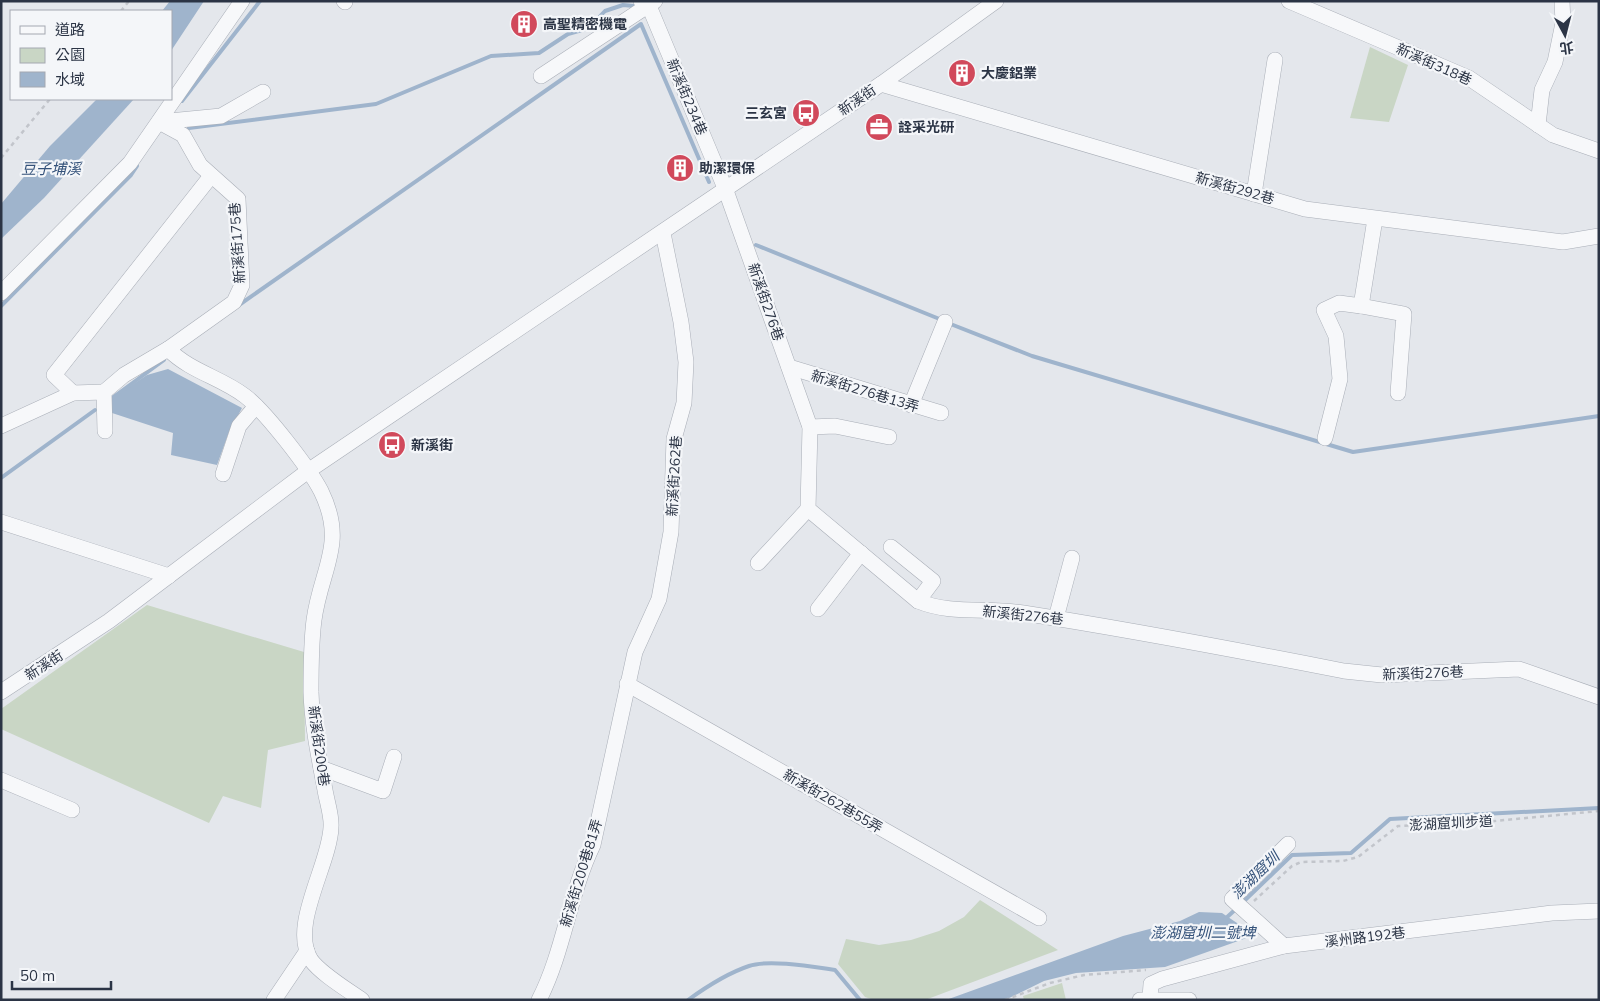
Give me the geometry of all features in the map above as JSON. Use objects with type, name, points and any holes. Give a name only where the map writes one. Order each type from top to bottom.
[{"type":"street","points":[[1,293],[130,163],[242,1]]},
{"type":"street","name":"新溪街","points":[[1,692],[109,622],[308,471],[663,233],[725,188],[881,84],[996,1]]},
{"type":"street","name":"新溪街318巷","points":[[1289,1],[1469,78],[1553,136],[1599,151]]},
{"type":"street","points":[[1538,125],[1542,90],[1555,62],[1563,23],[1562,1]]},
{"type":"street","points":[[541,76],[648,3]]},
{"type":"street","name":"新溪街234巷","points":[[648,3],[725,188]]},
{"type":"street","points":[[1254,194],[1275,60]]},
{"type":"street","name":"新溪街292巷","points":[[881,84],[1305,209],[1563,242],[1599,236]]},
{"type":"street","points":[[159,122],[222,116],[263,92]]},
{"type":"street","name":"新溪街175巷","points":[[104,392],[124,376],[168,349],[234,302],[242,285],[238,199],[200,165],[183,135],[159,122]]},
{"type":"street","points":[[73,393],[54,375],[211,176]]},
{"type":"street","name":"新溪街276巷","points":[[725,188],[810,427],[808,509],[918,601],[933,607],[1020,612],[1105,625],[1344,671],[1382,675],[1518,670],[1599,697]]},
{"type":"street","points":[[1361,306],[1375,219]]},
{"type":"street","name":"新溪街262巷","points":[[627,684],[635,652],[659,599],[671,532],[674,439],[684,403],[685,354],[663,233]]},
{"type":"street","points":[[1324,438],[1340,379],[1336,336],[1324,310],[1339,303],[1404,314],[1398,392]]},
{"type":"street","points":[[911,405],[945,322]]},
{"type":"street","points":[[168,349],[182,363],[217,379],[246,396],[308,471]]},
{"type":"street","name":"新溪街276巷13弄","points":[[789,367],[941,414]]},
{"type":"street","points":[[1,426],[73,393],[104,392],[105,431]]},
{"type":"street","points":[[223,474],[240,426],[256,406]]},
{"type":"street","points":[[810,427],[835,426],[889,437]]},
{"type":"street","name":"新溪街200巷","points":[[307,951],[306,917],[322,866],[331,827],[311,692],[314,621],[321,584],[331,555],[334,535],[330,514],[321,491],[308,471]]},
{"type":"street","points":[[758,563],[808,509]]},
{"type":"street","points":[[1,522],[169,576]]},
{"type":"street","points":[[891,546],[933,581],[918,601]]},
{"type":"street","points":[[818,609],[861,553]]},
{"type":"street","points":[[1056,618],[1072,558]]},
{"type":"street","name":"新溪街262巷55弄","points":[[627,684],[1039,918]]},
{"type":"street","name":"新溪街200巷81弄","points":[[539,1000],[552,974],[580,873],[593,845],[627,684]]},
{"type":"street","points":[[321,768],[383,791],[394,757]]},
{"type":"street","points":[[1,780],[72,810]]},
{"type":"street","points":[[1284,946],[1232,899],[1288,844]]},
{"type":"street","name":"溪州路192巷","points":[[1145,999],[1151,984],[1162,979],[1284,946],[1552,913],[1599,912]]},
{"type":"street","points":[[274,1000],[307,951],[312,961],[362,1000]]},
{"type":"street","points":[[1145,999],[1188,1000]]},
{"type":"path","points":[[1,158],[49,100]]},
{"type":"path","name":"澎湖窟圳步道","points":[[1244,910],[1292,866],[1301,862],[1343,861],[1358,857],[1398,826],[1474,823],[1599,811]]},
{"type":"path","points":[[1005,1000],[1050,983],[1084,975],[1147,970]]},
{"type":"green space","points":[[1370,47],[1408,65],[1389,122],[1350,118]]},
{"type":"green space","points":[[147,605],[304,652],[305,741],[268,750],[261,808],[223,796],[209,823],[1,729],[1,709]]},
{"type":"green space","points":[[980,900],[1058,950],[925,1000],[874,1000],[865,997],[838,964],[846,939],[879,945],[911,940],[939,931],[964,917]]},
{"type":"green space","points":[[1062,983],[1066,1000],[1024,1000],[1023,996]]},
{"type":"water","points":[[170,1],[204,1],[172,49],[172,10],[163,10]]},
{"type":"water","name":"豆子埔溪","points":[[96,100],[133,100],[44,198],[1,239],[1,204],[50,146]]},
{"type":"water","points":[[168,369],[242,408],[229,432],[217,465],[171,455],[173,433],[109,412],[108,401],[147,375]]},
{"type":"water","name":"澎湖窟圳二號埤","points":[[1199,912],[1222,913],[1255,935],[1165,967],[1076,973],[1044,981],[1005,1000],[946,1000],[1123,936],[1180,921]]},
{"type":"waterway","points":[[182,101],[260,1]]},
{"type":"waterway","points":[[189,128],[376,104],[491,56],[539,53],[568,34],[589,28],[605,11],[623,5],[634,6]]},
{"type":"waterway","points":[[239,305],[641,24],[709,182]]},
{"type":"waterway","points":[[1,306],[131,175],[137,166]]},
{"type":"waterway","points":[[756,245],[942,320]]},
{"type":"waterway","points":[[948,323],[1032,356],[1353,452],[1599,416]]},
{"type":"waterway","points":[[108,401],[164,360]]},
{"type":"waterway","points":[[1,478],[95,410]]},
{"type":"waterway","name":"澎湖窟圳","points":[[1242,903],[1292,855],[1351,853],[1390,819],[1599,808]]},
{"type":"waterway","name":"澎湖窟圳","points":[[1225,919],[1237,908]]},
{"type":"waterway","name":"澎湖窟圳","points":[[688,1000],[733,972],[749,966],[768,963],[835,970],[860,1000]]},
{"type":"place","name":"高聖精密機電","points":[[524,24]]},
{"type":"place","name":"大慶鋁業","points":[[962,73]]},
{"type":"place","name":"三玄宮","points":[[806,113]]},
{"type":"place","name":"詮采光研","points":[[879,127]]},
{"type":"place","name":"助潔環保","points":[[680,168]]},
{"type":"place","name":"新溪街","points":[[392,445]]}]
